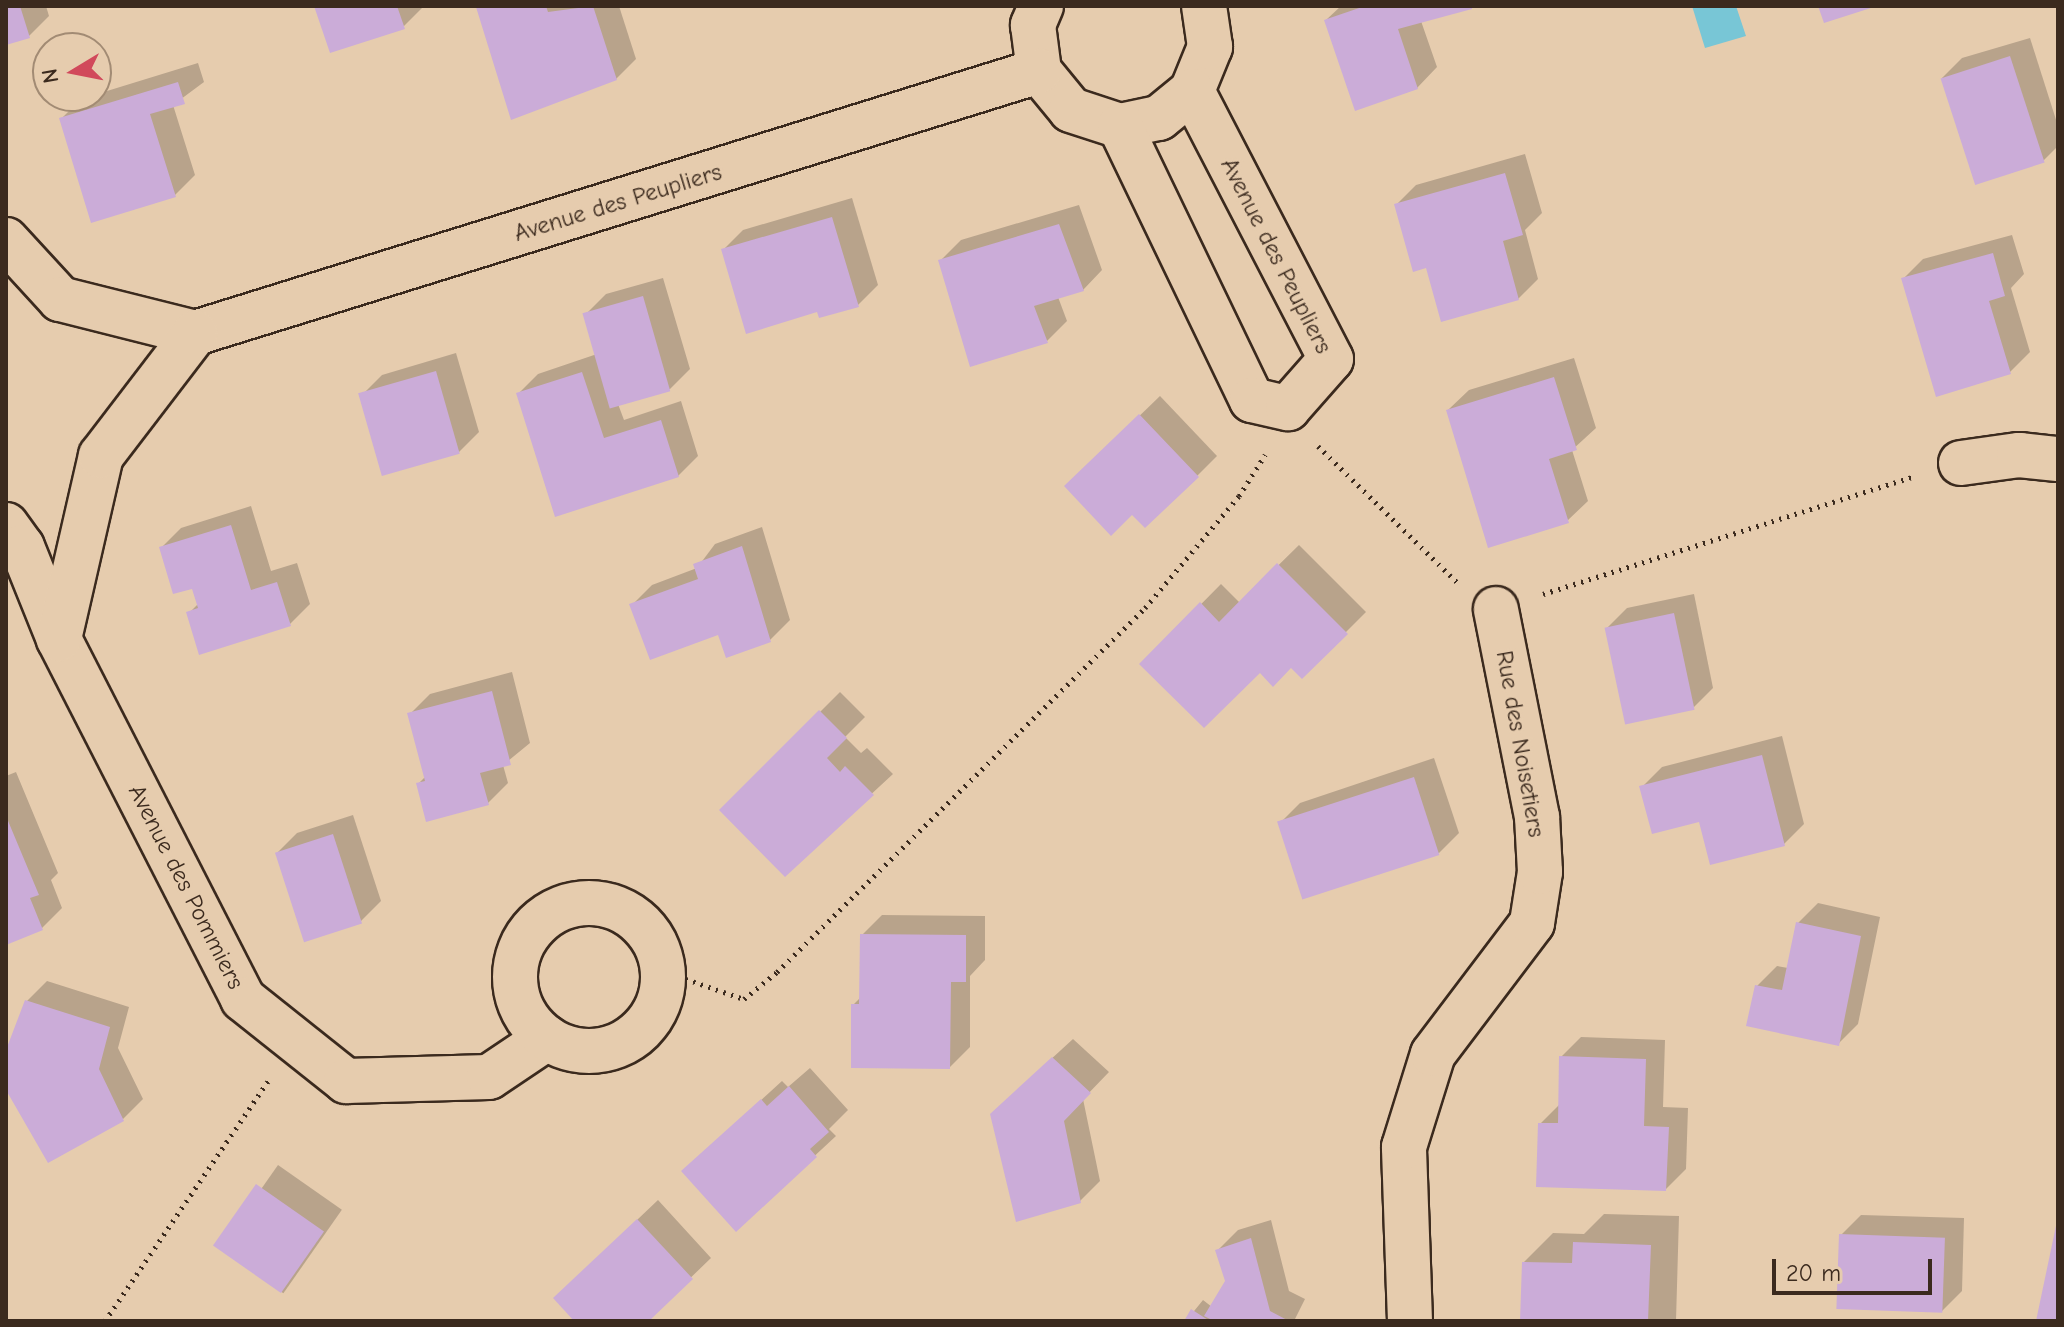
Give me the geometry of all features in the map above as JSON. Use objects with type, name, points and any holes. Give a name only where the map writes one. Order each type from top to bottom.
[{"type":"street","points":[[1041,6],[1033,25],[1039,71],[1071,110],[1120,126],[1159,118],[1192,91],[1210,47],[1204,6]]},
{"type":"street","name":"Avenue des Peupliers","points":[[195,333],[1039,71]]},
{"type":"street","name":"Avenue des Peupliers","points":[[1192,91],[1331,359],[1279,407]]},
{"type":"street","points":[[1120,126],[1252,400],[1279,407]]},
{"type":"street","points":[[6,240],[60,299],[195,333],[101,456],[59,639]]},
{"type":"street","points":[[1961,463],[2019,455],[2058,459]]},
{"type":"street","name":"Avenue des Pommiers","points":[[6,525],[22,547],[59,639],[243,999],[293,1042],[346,1081],[489,1077],[547,1038]]},
{"type":"street","name":"Rue des Noisetiers","points":[[1410,1321],[1404,1147],[1433,1054],[1532,923],[1540,872],[1537,817],[1496,609]]},
{"type":"street","points":[[588,903],[635,918],[657,945],[663,971],[659,1002],[647,1024],[624,1043],[599,1051],[574,1050],[547,1038],[529,1020],[516,989],[516,963],[527,937],[544,917],[588,903]]},
{"type":"path","points":[[1279,407],[1379,511],[1468,592],[1496,609],[1961,463]]},
{"type":"path","points":[[663,971],[744,999],[777,972],[1145,608],[1264,463],[1279,407]]},
{"type":"path","points":[[105,1321],[293,1042]]},
{"type":"water","points":[[1692,6],[1736,6],[1746,36],[1705,48]]},
{"type":"building","points":[[6,6],[20,6],[30,38],[6,45]]},
{"type":"building","points":[[314,6],[397,6],[405,29],[330,53]]},
{"type":"building","points":[[546,6],[548,12],[593,6],[617,80],[511,120],[476,7]]},
{"type":"building","points":[[1365,6],[1472,6],[1472,9],[1398,29],[1418,89],[1355,111],[1324,20]]},
{"type":"building","points":[[1818,6],[1874,6],[1874,7],[1824,23]]},
{"type":"building","points":[[2010,56],[2045,163],[1975,185],[1941,79]]},
{"type":"building","points":[[178,82],[185,104],[150,114],[176,197],[91,223],[59,118],[79,112],[112,112],[112,102]]},
{"type":"building","points":[[1505,173],[1523,235],[1503,241],[1519,300],[1441,322],[1426,268],[1413,272],[1394,204]]},
{"type":"building","points":[[832,217],[859,307],[819,318],[817,312],[746,334],[721,249]]},
{"type":"building","points":[[1059,224],[1084,291],[1034,306],[1048,343],[970,367],[938,260]]},
{"type":"building","points":[[1993,253],[2005,296],[1989,301],[2011,374],[1936,397],[1901,278]]},
{"type":"building","points":[[643,296],[670,391],[610,409],[582,313]]},
{"type":"building","points":[[436,371],[460,454],[382,476],[358,393]]},
{"type":"building","points":[[582,372],[604,438],[661,420],[679,477],[555,517],[516,393]]},
{"type":"building","points":[[1554,377],[1577,450],[1549,459],[1569,523],[1488,548],[1446,410]]},
{"type":"building","points":[[1139,414],[1199,477],[1145,528],[1132,515],[1111,536],[1064,486]]},
{"type":"building","points":[[231,525],[251,590],[277,582],[291,626],[199,655],[186,612],[198,608],[192,589],[173,594],[159,547]]},
{"type":"building","points":[[742,546],[771,642],[726,658],[718,635],[650,660],[629,604],[698,579],[693,564]]},
{"type":"building","points":[[1277,563],[1348,634],[1302,679],[1291,668],[1273,687],[1260,673],[1204,728],[1139,664],[1200,602],[1219,622]]},
{"type":"building","points":[[1674,613],[1695,710],[1625,725],[1605,628]]},
{"type":"building","points":[[492,691],[511,765],[480,773],[489,805],[426,822],[416,783],[425,781],[407,713]]},
{"type":"building","points":[[819,710],[847,738],[827,758],[840,772],[845,766],[874,795],[785,877],[719,810]]},
{"type":"building","points":[[1762,755],[1785,846],[1710,865],[1699,822],[1652,834],[1639,786]]},
{"type":"building","points":[[1414,777],[1439,855],[1302,899],[1277,821]]},
{"type":"building","points":[[6,816],[39,895],[30,898],[43,930],[6,945]]},
{"type":"building","points":[[333,834],[362,923],[304,942],[275,853]]},
{"type":"building","points":[[1796,922],[1861,936],[1839,1046],[1746,1026],[1755,985],[1782,990]]},
{"type":"building","points":[[860,934],[966,935],[966,982],[951,982],[950,1069],[851,1068],[851,1004],[859,1004]]},
{"type":"building","points":[[25,1000],[110,1027],[99,1069],[124,1121],[48,1163],[6,1090],[6,1050]]},
{"type":"building","points":[[1559,1056],[1646,1059],[1644,1126],[1669,1127],[1666,1191],[1536,1187],[1538,1123],[1558,1123]]},
{"type":"building","points":[[1052,1057],[1091,1093],[1064,1121],[1081,1203],[1016,1222],[990,1114]]},
{"type":"building","points":[[789,1086],[829,1132],[810,1149],[817,1157],[736,1232],[681,1171],[761,1099],[767,1106]]},
{"type":"building","points":[[256,1184],[324,1232],[281,1293],[213,1245]]},
{"type":"building","points":[[637,1219],[693,1279],[649,1321],[574,1321],[553,1298]]},
{"type":"building","points":[[2057,1221],[2058,1321],[2036,1321]]},
{"type":"building","points":[[1839,1234],[1945,1238],[1942,1313],[1836,1309]]},
{"type":"building","points":[[1251,1238],[1270,1311],[1289,1321],[1214,1321],[1204,1316],[1225,1281],[1215,1250]]},
{"type":"building","points":[[1573,1242],[1651,1245],[1648,1321],[1520,1321],[1522,1262],[1572,1263]]},
{"type":"building","points":[[1191,1309],[1205,1318],[1210,1321],[1184,1321]]}]
